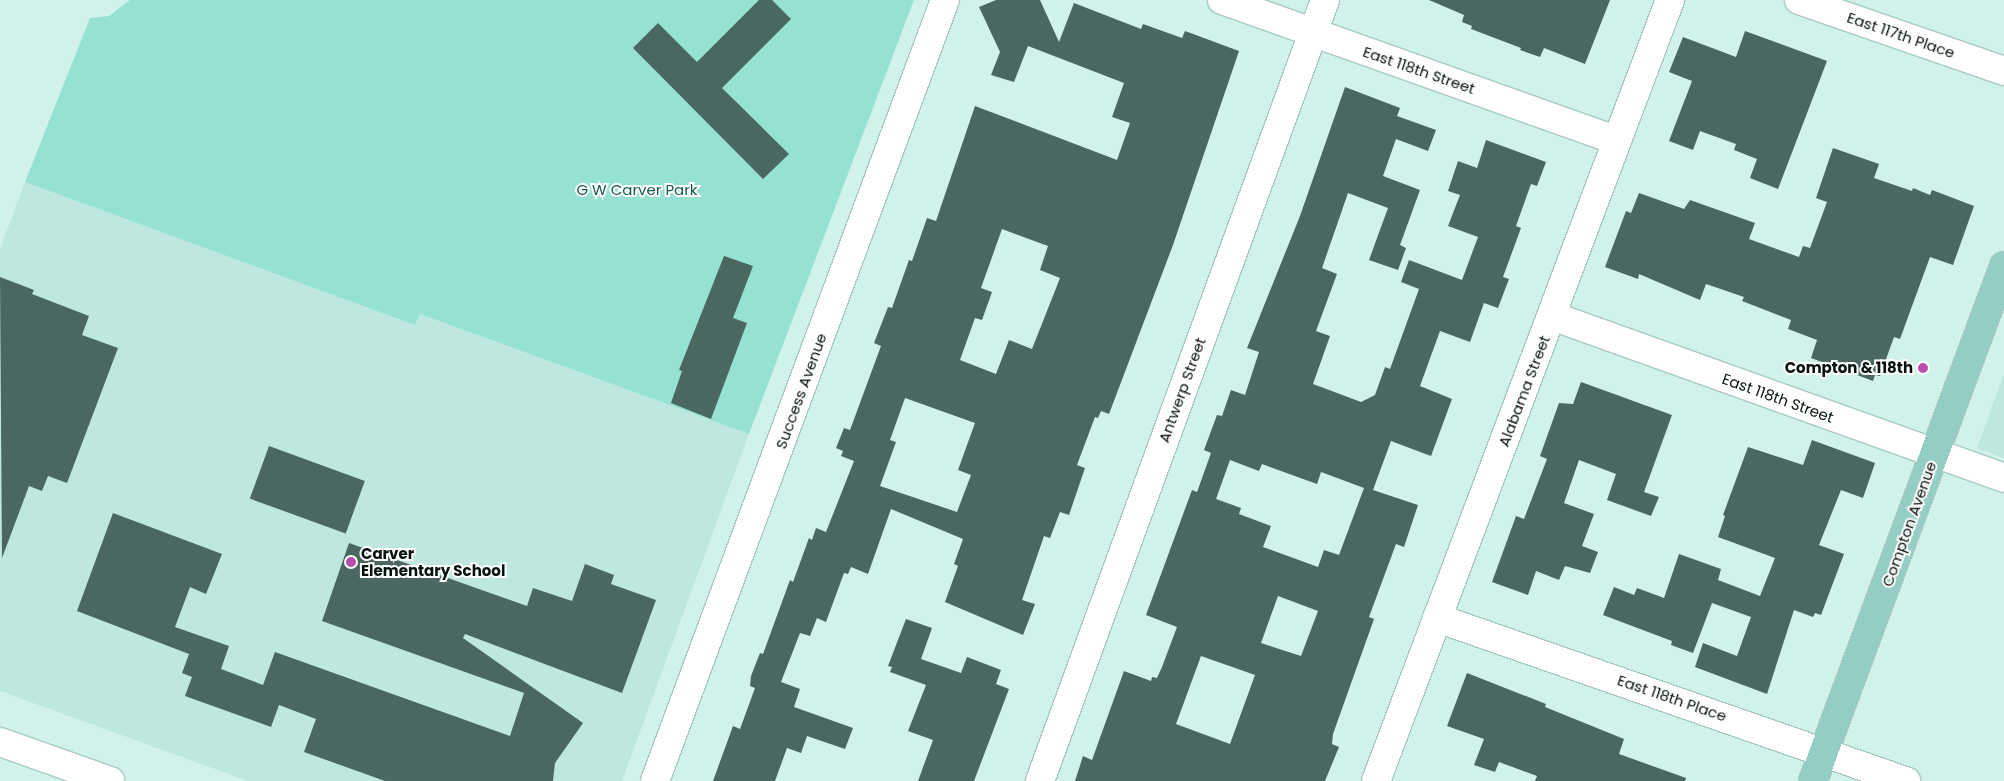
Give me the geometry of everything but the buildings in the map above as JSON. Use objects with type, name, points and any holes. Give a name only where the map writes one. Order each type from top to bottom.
[{"type":"main road","name":"Compton Avenue","points":[[1814,781],[2004,266]]},
{"type":"street","name":"Success Avenue","points":[[655,781],[946,0]]},
{"type":"street","name":"East 118th Street","points":[[1222,0],[1616,140]]},
{"type":"street","name":"Antwerp Street","points":[[1040,781],[1325,0]]},
{"type":"street","name":"Alabama Street","points":[[1376,781],[1670,0]]},
{"type":"street","name":"East 117th Place","points":[[1799,0],[2004,70]]},
{"type":"street","name":"East 118th Street","points":[[1552,316],[2004,478]]},
{"type":"street","name":"East 118th Place","points":[[1437,618],[1906,781]]},
{"type":"street","points":[[0,742],[110,781]]},
{"type":"shaded area","name":"Carver Elementary School","points":[[25,182],[415,325],[420,314],[749,434],[622,781],[248,781],[0,691],[0,249]]},
{"type":"shaded area","points":[[2004,373],[2004,458],[1977,448]]},
{"type":"green space","name":"G W Carver Park","points":[[130,0],[914,0],[749,434],[420,314],[415,325],[25,182],[90,18],[109,16]]},
{"type":"place","name":"Compton & 118th","points":[[1923,368]]},
{"type":"place","name":"Carver Elementary School","points":[[351,562]]}]
